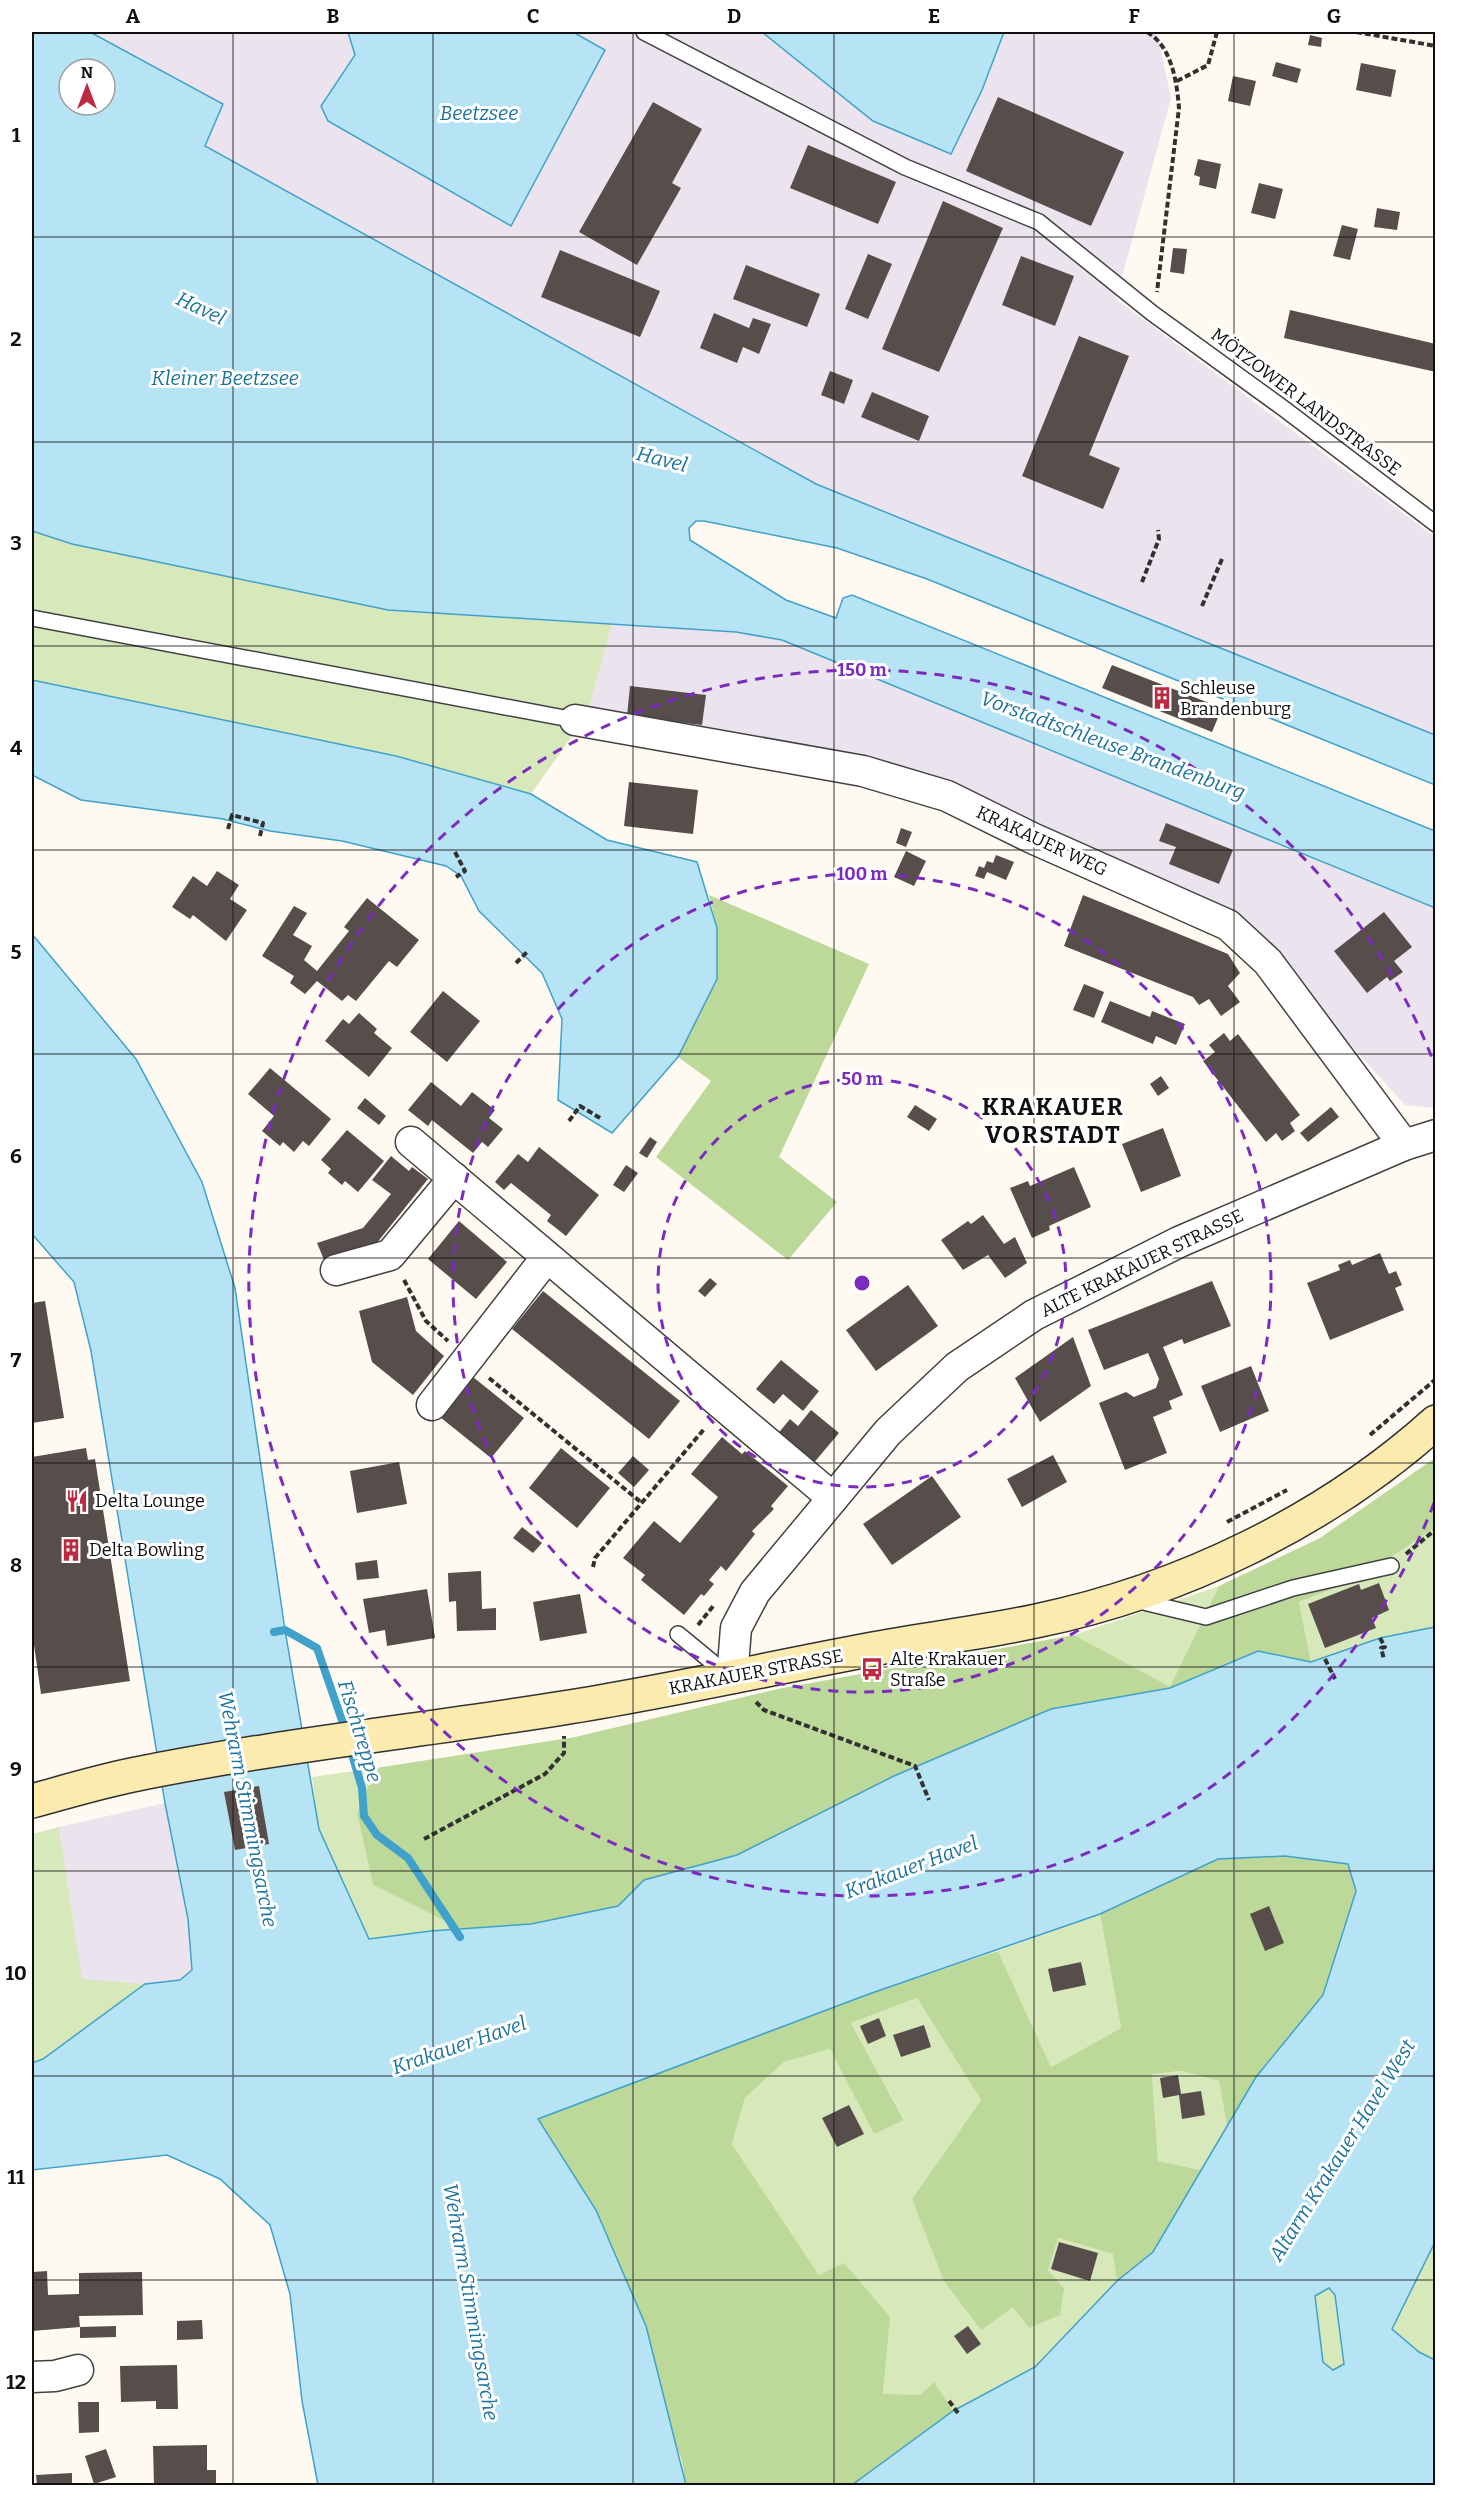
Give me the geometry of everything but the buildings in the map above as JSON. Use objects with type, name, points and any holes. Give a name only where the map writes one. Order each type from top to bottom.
[{"type":"main road","name":"KRAKAUER STRASSE","points":[[32,1801],[131,1775],[355,1738],[564,1708],[732,1678],[869,1650],[1037,1621],[1126,1598],[1209,1565],[1269,1537],[1345,1491],[1416,1440],[1436,1422]]},
{"type":"street","name":"KRAKAUER WEG","points":[[575,720],[863,771],[946,795],[1032,838],[1228,925],[1268,962],[1404,1145]]},
{"type":"street","name":"ALTE KRAKAUER STRASSE","points":[[732,1678],[735,1628],[755,1592],[888,1432],[957,1367],[1034,1315],[1179,1242],[1404,1145],[1436,1135]]},
{"type":"street","points":[[411,1142],[833,1498]]},
{"type":"street","points":[[336,1270],[390,1255],[454,1178]]},
{"type":"street","points":[[432,1405],[475,1366],[547,1257]]},
{"type":"street","points":[[32,2377],[55,2376],[78,2370]]},
{"type":"lane","name":"MÖTZOWER LANDSTRASSE","points":[[644,32],[905,167],[1039,222],[1152,313],[1283,408],[1436,524]]},
{"type":"lane","points":[[32,618],[575,720]]},
{"type":"lane","points":[[1126,1598],[1206,1617],[1293,1588],[1391,1566]]},
{"type":"lane","points":[[678,1634],[732,1678]]},
{"type":"path","points":[[1147,32],[1153,35],[1169,61],[1177,81],[1179,108],[1158,290],[1152,313]]},
{"type":"path","points":[[1177,81],[1208,65],[1217,32]]},
{"type":"path","points":[[1356,32],[1436,46]]},
{"type":"path","points":[[1143,582],[1159,539],[1158,530]]},
{"type":"path","points":[[1202,606],[1222,559]]},
{"type":"path","points":[[228,829],[232,815],[263,823],[260,836]]},
{"type":"path","points":[[455,852],[465,872],[456,877]]},
{"type":"path","points":[[516,963],[528,951]]},
{"type":"path","points":[[569,1121],[580,1106],[600,1118]]},
{"type":"path","points":[[390,1255],[426,1321],[475,1366],[642,1503]]},
{"type":"path","points":[[1367,1437],[1436,1379]]},
{"type":"path","points":[[593,1567],[595,1558],[723,1407]]},
{"type":"path","points":[[1221,1525],[1292,1487]]},
{"type":"path","points":[[1391,1566],[1436,1529]]},
{"type":"path","points":[[1380,1638],[1385,1647],[1381,1648],[1384,1659]]},
{"type":"path","points":[[1325,1659],[1335,1679]]},
{"type":"path","points":[[732,1678],[764,1710],[915,1766],[929,1800]]},
{"type":"path","points":[[424,1839],[545,1774],[564,1753],[564,1708]]},
{"type":"path","points":[[949,2401],[958,2413]]},
{"type":"shaded area","points":[[90,32],[348,32],[355,55],[342,78],[605,50],[573,32],[762,32],[873,121],[951,154],[982,90],[1004,32],[1157,33],[1171,98],[1116,299],[1435,537],[1435,735],[816,484],[204,145],[223,104]]},
{"type":"shaded area","points":[[612,624],[736,632],[782,640],[1435,908],[1435,1108],[1405,1105],[1273,959],[920,777],[587,715]]},
{"type":"shaded area","points":[[165,1803],[188,1919],[192,1970],[180,1980],[145,1984],[82,1980],[59,1827]]},
{"type":"green space","points":[[32,531],[72,544],[388,610],[612,624],[587,715],[531,794],[396,756],[32,680]]},
{"type":"green space","points":[[709,895],[869,964],[779,1157],[837,1202],[788,1260],[656,1157],[711,1081],[678,1057],[717,979],[717,928]]},
{"type":"green space","points":[[1435,1458],[1435,1527],[1361,1578],[1299,1602],[1311,1662],[1258,1651],[1170,1688],[1051,1709],[894,1776],[737,1855],[644,1880],[618,1906],[531,1924],[461,1929],[373,1885],[357,1813],[376,1768],[575,1737],[778,1689],[1074,1635],[1170,1687],[1219,1586],[1320,1538]]},
{"type":"green space","points":[[1435,1527],[1435,1627],[1380,1638],[1311,1662],[1299,1602],[1361,1578]]},
{"type":"green space","points":[[1219,1586],[1170,1688],[1074,1635]]},
{"type":"green space","points":[[376,1768],[357,1813],[373,1885],[461,1929],[369,1939],[319,1829],[312,1777]]},
{"type":"green space","points":[[59,1827],[82,1979],[145,1984],[43,2060],[32,2063],[32,1834]]},
{"type":"green space","points":[[1285,1856],[1348,1864],[1356,1891],[1323,1995],[1256,2077],[1227,2126],[1219,2081],[1181,2071],[1152,2074],[1158,2161],[1201,2170],[1153,2252],[1117,2281],[1113,2254],[1058,2238],[1048,2270],[1064,2288],[1060,2315],[1029,2328],[1013,2307],[981,2330],[944,2281],[912,2199],[981,2100],[917,1998],[851,2023],[904,2120],[874,2134],[830,2049],[784,2062],[745,2098],[732,2144],[819,2275],[844,2263],[890,2317],[883,2394],[920,2395],[934,2382],[953,2411],[852,2485],[686,2485],[681,2458],[537,2119],[869,1994],[998,1951],[1051,2067],[1121,2028],[1100,1914],[1218,1859]]},
{"type":"green space","points":[[1100,1914],[1121,2028],[1051,2067],[998,1951]]},
{"type":"green space","points":[[917,1998],[981,2100],[912,2199],[1013,2307],[1064,2288],[1048,2270],[1057,2238],[1114,2254],[1117,2281],[1035,2367],[953,2411],[934,2383],[920,2395],[883,2395],[889,2317],[819,2275],[732,2144],[745,2098],[784,2062],[830,2049],[874,2133],[904,2119],[851,2023]]},
{"type":"green space","points":[[1181,2071],[1219,2081],[1227,2126],[1201,2170],[1158,2161],[1152,2074]]},
{"type":"green space","points":[[1435,2242],[1435,2360],[1419,2352],[1392,2330]]},
{"type":"green space","points":[[1329,2288],[1335,2295],[1344,2364],[1333,2371],[1323,2362],[1315,2296]]},
{"type":"water","name":"Kleiner Beetzsee","points":[[32,32],[90,32],[223,104],[205,146],[816,484],[1435,735],[1435,785],[927,579],[837,548],[704,521],[696,521],[689,528],[690,540],[786,600],[836,618],[843,598],[852,595],[1435,831],[1435,908],[782,640],[736,632],[388,610],[72,544],[32,531]]},
{"type":"water","name":"Beetzsee","points":[[348,32],[573,32],[605,50],[511,226],[328,121],[321,106],[355,55]]},
{"type":"water","points":[[762,32],[1004,32],[982,90],[951,154],[873,121]]},
{"type":"water","points":[[32,680],[396,756],[531,794],[607,840],[697,862],[717,928],[717,979],[678,1057],[612,1133],[558,1100],[562,1019],[542,973],[479,911],[461,876],[446,866],[342,841],[270,831],[223,819],[81,800],[32,775]]},
{"type":"water","points":[[32,934],[136,1059],[202,1182],[235,1288],[285,1630],[319,1829],[369,1939],[431,1931],[531,1924],[618,1906],[644,1880],[737,1855],[894,1776],[1051,1709],[1170,1688],[1258,1651],[1311,1662],[1380,1638],[1435,1627],[1435,2242],[1392,2329],[1419,2352],[1435,2360],[1435,2485],[852,2485],[953,2411],[1035,2367],[1117,2281],[1153,2252],[1256,2077],[1323,1995],[1356,1891],[1348,1864],[1285,1856],[1218,1859],[1100,1914],[869,1994],[538,2119],[596,2210],[646,2326],[686,2485],[318,2485],[302,2401],[290,2294],[270,2225],[220,2179],[167,2155],[32,2170],[32,2063],[43,2059],[145,1984],[180,1980],[192,1970],[188,1919],[165,1803],[91,1351],[74,1282],[32,1234]],"holes":[[[1329,2288],[1335,2295],[1344,2364],[1333,2370],[1323,2362],[1315,2296]]]},
{"type":"waterway","name":"Fischtreppe","points":[[274,1632],[285,1630],[317,1648],[346,1732]]},
{"type":"waterway","name":"Fischtreppe","points":[[349,1744],[362,1788],[364,1816],[377,1835],[408,1858],[460,1937]]},
{"type":"place","name":"Schleuse Brandenburg","points":[[1162,698]]},
{"type":"place","name":"Delta Lounge","points":[[77,1501]]},
{"type":"place","name":"Delta Bowling","points":[[71,1550]]},
{"type":"place","name":"Alte Krakauer Straße","points":[[872,1669]]},
{"type":"district","name":"KRAKAUER VORSTADT","points":[[1053,1121]]},
{"type":"water label","name":"Havel","points":[[201,308]]},
{"type":"water label","name":"Havel","points":[[662,459]]},
{"type":"water label","name":"Vorstadtschleuse Brandenburg","points":[[1113,745]]},
{"type":"water label","name":"Wehrarm Stimmingsarche","points":[[248,1809]]},
{"type":"water label","name":"Krakauer Havel","points":[[911,1867]]},
{"type":"water label","name":"Krakauer Havel","points":[[459,2045]]},
{"type":"water label","name":"Altarm Krakauer Havel West","points":[[1342,2150]]},
{"type":"water label","name":"Wehrarm Stimmingsarche","points":[[471,2302]]}]
